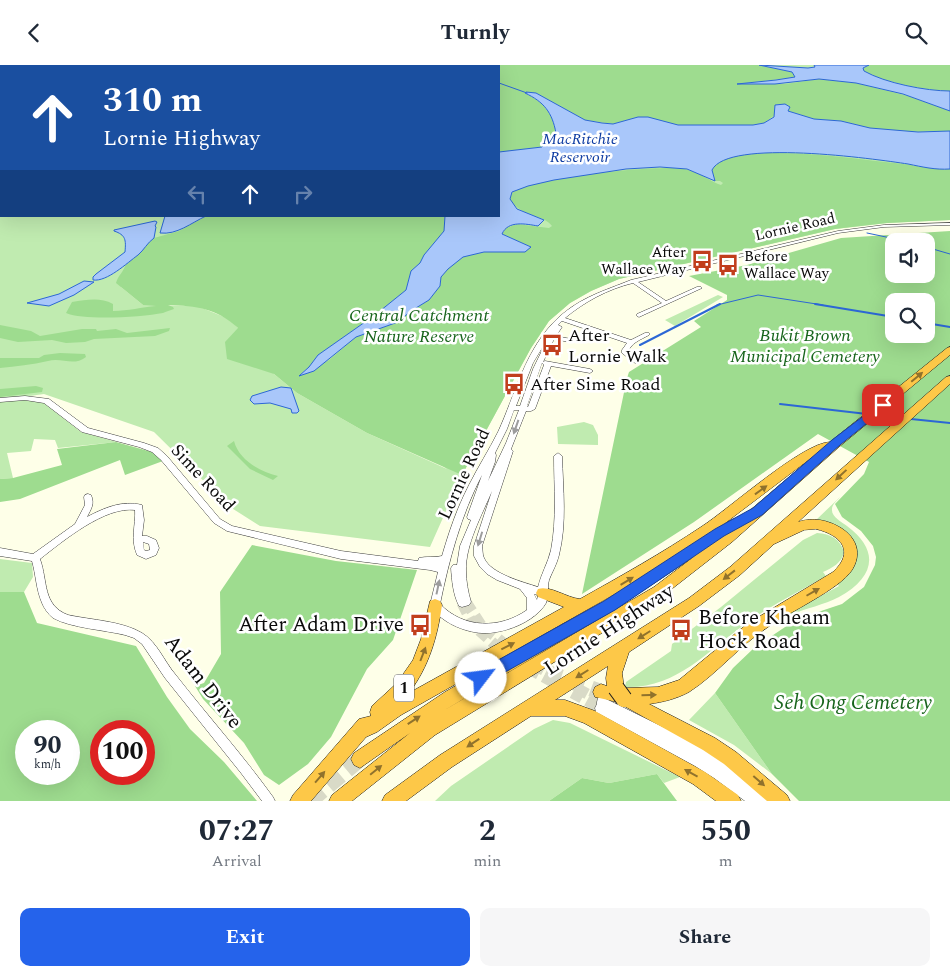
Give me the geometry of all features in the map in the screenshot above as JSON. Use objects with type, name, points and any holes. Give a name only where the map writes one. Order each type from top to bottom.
[{"type":"highway","name":"Lornie Highway","points":[[338,801],[429,729],[659,591],[727,538],[837,442],[950,350]]},
{"type":"highway","name":"Lornie Highway","points":[[391,801],[446,761],[694,602],[735,571],[761,545],[950,379]]},
{"type":"highway","points":[[299,801],[360,731],[371,726],[402,705],[651,566],[708,529],[811,452],[837,442]]},
{"type":"highway","points":[[360,759],[399,729],[438,704],[610,605],[719,533],[758,511]]},
{"type":"highway","points":[[609,698],[615,695],[660,695],[688,683],[753,628],[838,575],[850,561],[852,552],[850,545],[841,534],[824,525],[812,523],[804,524],[761,545]]},
{"type":"highway","points":[[549,595],[571,604],[584,605]]},
{"type":"highway","points":[[549,595],[559,614],[554,621]]},
{"type":"highway","name":"1","points":[[360,731],[368,720],[399,694],[414,676],[430,633],[435,605]]},
{"type":"highway","points":[[609,698],[614,683],[615,666],[624,648]]},
{"type":"highway","points":[[609,698],[723,753],[744,768],[781,801]]},
{"type":"highway","points":[[529,708],[565,708],[589,717],[699,778],[732,801]]},
{"type":"highway","points":[[403,801],[410,793],[414,783]]},
{"type":"street","name":"Lornie Road","points":[[435,605],[445,559],[470,491],[492,455],[512,405],[540,350],[563,320],[598,298],[635,282],[841,234],[870,230],[950,225]]},
{"type":"street","points":[[635,282],[666,303]]},
{"type":"street","points":[[640,315],[699,288]]},
{"type":"street","points":[[563,320],[632,342]]},
{"type":"street","points":[[637,362],[625,353],[632,342],[647,334]]},
{"type":"street","points":[[549,336],[569,340]]},
{"type":"street","name":"Lornie Road","points":[[509,444],[536,370],[540,350]]},
{"type":"street","points":[[538,362],[590,371]]},
{"type":"street","name":"Lornie Road","points":[[522,409],[531,409],[548,364]]},
{"type":"street","points":[[536,370],[544,375]]},
{"type":"street","name":"Sime Road","points":[[0,400],[25,398],[46,401],[85,430],[155,450],[218,521],[230,529],[341,555],[430,566],[442,570]]},
{"type":"street","points":[[512,405],[522,409]]},
{"type":"street","points":[[492,455],[456,562],[457,586],[464,602],[461,573],[462,559],[491,479],[509,444]]},
{"type":"street","points":[[509,444],[508,455],[477,551],[478,558],[488,570],[549,595]]},
{"type":"street","points":[[549,595],[543,585],[556,551],[558,535],[558,456]]},
{"type":"street","points":[[78,527],[88,505],[88,497]]},
{"type":"street","points":[[0,553],[35,558],[78,527],[121,507],[134,505],[139,507],[141,512],[138,539]]},
{"type":"street","name":"Sime Road","points":[[333,552],[340,551],[414,560],[438,561],[445,559]]},
{"type":"street","name":"Adam Drive","points":[[35,558],[40,581],[50,609],[55,614],[67,618],[112,628],[145,639],[169,675],[238,759],[268,801]]},
{"type":"street","points":[[521,585],[530,593],[533,600],[532,611]]},
{"type":"street","points":[[435,605],[439,611],[471,628],[479,629],[501,627],[532,611],[549,595]]},
{"type":"street","points":[[609,698],[734,783],[754,801]]},
{"type":"street","points":[[609,698],[712,760],[739,780],[762,801]]},
{"type":"green space","name":"Central Catchment Nature Reserve","points":[[500,65],[950,65],[950,220],[887,223],[835,229],[619,279],[591,291],[570,303],[549,321],[531,348],[462,475],[430,547],[260,526],[230,507],[154,432],[44,394],[0,400],[0,217],[500,217]],"holes":[[[121,287],[196,302],[251,327],[447,469],[367,433],[297,393],[274,374],[238,328],[227,318],[197,306],[143,305]]]},
{"type":"green space","points":[[500,65],[758,65],[792,72],[795,77],[740,84],[785,84],[819,79],[856,83],[908,96],[950,111],[950,131],[910,132],[870,128],[841,121],[814,119],[788,111],[775,115],[764,123],[753,125],[678,125],[638,117],[613,124],[585,120],[536,93],[525,93],[542,104],[550,114],[555,126],[556,133],[542,147],[500,152]]},
{"type":"green space","points":[[869,65],[950,65],[950,91],[929,89],[883,79],[864,71],[863,68]]},
{"type":"green space","name":"Central Catchment Nature Reserve","points":[[766,153],[818,155],[950,169],[950,220],[887,223],[835,229],[619,279],[591,291],[570,303],[549,321],[531,348],[462,475],[367,433],[297,393],[274,374],[227,359],[225,342],[238,328],[214,312],[197,307],[168,305],[174,309],[163,313],[142,316],[100,318],[66,313],[72,302],[88,300],[98,300],[113,304],[113,311],[156,306],[143,305],[116,283],[126,263],[139,254],[146,243],[154,238],[179,231],[204,217],[445,217],[444,231],[424,255],[420,263],[411,271],[406,290],[375,315],[318,355],[299,376],[329,360],[356,337],[398,322],[429,300],[440,286],[441,277],[448,268],[463,257],[484,252],[525,252],[529,246],[502,234],[506,228],[517,224],[549,228],[552,226],[544,219],[520,210],[510,199],[513,192],[523,187],[567,177],[624,170],[671,168],[690,170],[721,185],[723,183],[715,181],[712,170],[722,160],[736,156]]},
{"type":"green space","name":"Bukit Brown Municipal Cemetery","points":[[950,231],[950,801],[799,801],[772,774],[715,693],[733,668],[754,648],[797,619],[842,604],[864,587],[875,565],[876,557],[873,546],[861,531],[842,517],[835,504],[864,474],[869,462],[818,434],[694,522],[582,594],[629,372],[701,327],[694,321],[727,300],[727,295],[689,276],[747,265],[841,238],[885,235],[885,283],[935,283],[935,233],[919,233]]},
{"type":"green space","points":[[718,295],[723,297],[675,326],[665,320]]},
{"type":"green space","points":[[0,325],[31,331],[40,336],[82,329],[96,329],[97,331],[116,329],[127,333],[170,328],[169,331],[155,336],[94,339],[85,342],[66,343],[52,340],[18,342],[0,338]]},
{"type":"green space","points":[[60,353],[85,354],[86,357],[72,362],[53,360],[0,368],[0,358],[39,358],[44,355]]},
{"type":"green space","points":[[36,386],[43,388],[42,392],[0,397],[0,389]]},
{"type":"green space","points":[[24,400],[44,403],[81,432],[117,442],[58,448],[55,440],[34,439],[31,451],[7,453],[13,478],[0,479],[0,402]]},
{"type":"green space","points":[[584,422],[593,425],[598,435],[598,445],[558,444],[557,427]]},
{"type":"green space","points":[[234,441],[240,454],[251,464],[278,476],[273,480],[250,469],[227,446]]},
{"type":"green space","points":[[116,442],[152,452],[163,461],[125,475],[120,460],[20,499],[0,502],[0,479],[13,478],[62,465],[57,449]]},
{"type":"green space","points":[[840,497],[833,505],[832,512],[837,519],[858,535],[865,545],[869,554],[869,564],[866,573],[851,590],[839,597],[791,615],[789,613],[839,586],[836,583],[857,552],[815,521]]},
{"type":"green space","points":[[817,533],[834,538],[844,552],[839,562],[823,572],[826,576],[754,618],[703,657],[675,675],[660,682],[643,686],[625,687],[626,682],[671,651],[672,644],[803,540]]},
{"type":"green space","points":[[252,545],[336,561],[417,570],[393,640],[367,669],[331,737],[308,764],[279,785],[264,775],[244,743],[203,699],[195,686],[204,683],[221,654],[220,592]]},
{"type":"green space","points":[[0,559],[32,563],[33,577],[24,592],[0,592]]},
{"type":"green space","points":[[0,592],[24,592],[37,623],[136,646],[167,697],[190,729],[224,762],[257,801],[0,801]]},
{"type":"green space","points":[[715,693],[772,774],[734,745],[689,720]]},
{"type":"green space","points":[[553,720],[570,723],[680,777],[664,783],[657,774],[609,783],[582,778],[549,801],[435,801],[451,786],[534,729]]},
{"type":"green space","points":[[657,774],[677,801],[549,801],[582,778],[609,783]]},
{"type":"water","points":[[759,65],[808,68],[815,67],[814,65],[869,65],[863,68],[864,71],[894,83],[918,88],[950,91],[950,111],[903,94],[856,83],[819,79],[775,84],[737,84],[795,77],[792,72]]},
{"type":"water","name":"MacRitchie Reservoir","points":[[525,93],[536,93],[585,120],[613,124],[638,117],[648,117],[678,125],[753,125],[764,123],[774,117],[775,105],[785,104],[790,107],[788,111],[814,119],[841,121],[870,128],[918,132],[950,131],[950,169],[934,169],[836,155],[772,153],[745,155],[724,160],[712,170],[715,181],[687,169],[660,167],[626,169],[528,186],[512,192],[510,199],[517,209],[544,220],[538,226],[513,225],[508,227],[502,234],[531,247],[525,252],[484,252],[463,257],[441,277],[440,286],[429,300],[398,322],[356,337],[314,371],[299,376],[318,355],[375,315],[406,290],[411,271],[420,263],[424,255],[444,231],[445,217],[500,217],[500,152],[542,147],[556,133],[552,119],[546,109],[537,100]]},
{"type":"water","points":[[165,217],[204,217],[184,228],[160,233]]},
{"type":"water","points":[[157,222],[154,238],[140,253],[110,275],[99,280],[93,280],[96,274],[125,252],[123,236],[114,230]]},
{"type":"water","points":[[84,281],[94,282],[74,295],[49,306],[27,303],[59,294]]},
{"type":"water","points":[[281,387],[291,388],[299,411],[297,413],[292,413],[291,409],[270,403],[254,404],[250,400],[252,396]]},
{"type":"waterway","points":[[500,83],[527,93]]},
{"type":"waterway","points":[[867,233],[885,237]]},
{"type":"waterway","points":[[935,250],[950,254]]},
{"type":"waterway","points":[[719,305],[758,295],[823,305]]},
{"type":"waterway","points":[[815,304],[885,316]]},
{"type":"waterway","points":[[640,345],[719,305]]},
{"type":"waterway","points":[[935,324],[950,327]]},
{"type":"waterway","points":[[780,404],[867,414]]},
{"type":"waterway","points":[[877,415],[902,418]]},
{"type":"waterway","points":[[911,419],[950,423]]},
{"type":"tunnel","points":[[466,602],[481,625],[522,658]]},
{"type":"tunnel","points":[[462,603],[473,625],[503,652]]},
{"type":"tunnel","points":[[534,665],[602,702]]},
{"type":"tunnel","points":[[529,669],[600,708]]},
{"type":"tunnel","points":[[546,672],[601,692]]},
{"type":"tunnel","points":[[310,801],[360,759]]},
{"type":"place","name":"After Wallace Way","points":[[702,261]]},
{"type":"place","name":"Before Wallace Way","points":[[728,265]]},
{"type":"place","name":"After Lornie Walk","points":[[552,345]]},
{"type":"place","name":"After Sime Road","points":[[514,384]]},
{"type":"place","name":"After Adam Drive","points":[[420,625]]},
{"type":"place","name":"Before Kheam Hock Road","points":[[681,630]]},
{"type":"route","points":[[481,678],[610,605],[719,533],[758,511],[883,405]]},
{"type":"park label","name":"Seh Ong Cemetery","points":[[853,703]]}]
